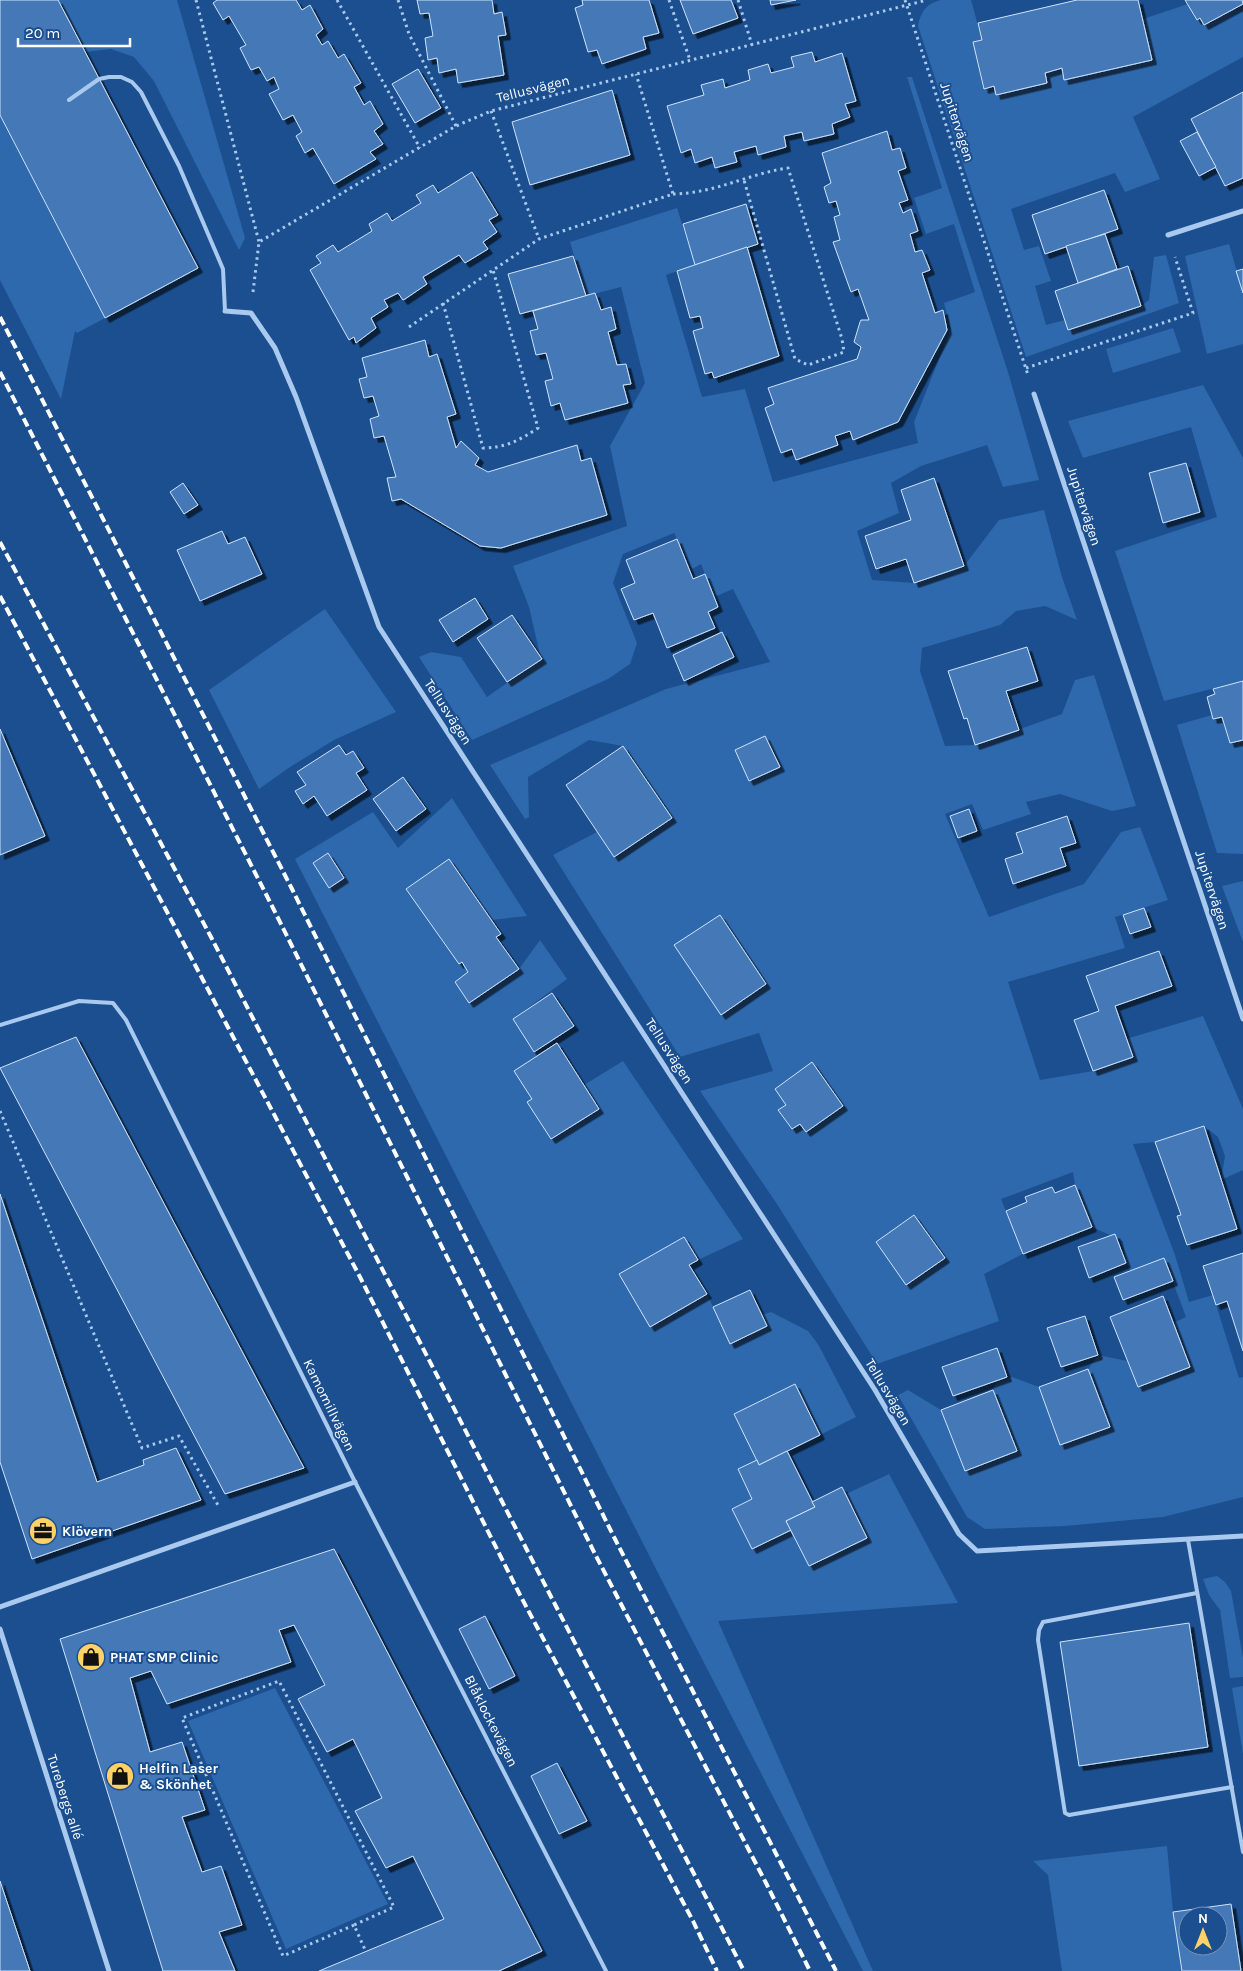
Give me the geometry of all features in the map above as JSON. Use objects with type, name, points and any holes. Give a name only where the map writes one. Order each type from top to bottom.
[{"type":"street","points":[[1168,235],[1243,211]]},
{"type":"street","points":[[225,311],[251,313]]},
{"type":"street","name":"Tellusvägen","points":[[251,313],[275,348],[296,397],[379,627],[875,1390],[959,1534],[978,1551],[1243,1536]]},
{"type":"street","name":"Jupitervägen","points":[[1034,394],[1243,1019]]},
{"type":"street","points":[[0,1608],[355,1482]]},
{"type":"street","name":"Turebergs allé","points":[[0,1629],[109,1971]]},
{"type":"lane","points":[[69,100],[99,79],[110,77],[121,77],[132,82],[142,92],[179,166],[223,269],[225,311]]},
{"type":"lane","name":"Kamomillvägen","points":[[0,1025],[79,1001],[113,1003],[126,1020],[134,1035],[355,1482]]},
{"type":"lane","name":"Blåklockevägen","points":[[355,1482],[606,1971]]},
{"type":"lane","points":[[1188,1540],[1243,1852]]},
{"type":"lane","points":[[1197,1593],[1043,1622],[1039,1630],[1038,1640],[1065,1813],[1069,1815],[1232,1787]]},
{"type":"path","points":[[196,0],[260,242],[251,313]]},
{"type":"path","points":[[337,0],[420,148]]},
{"type":"path","points":[[398,0],[408,34],[456,126]]},
{"type":"path","points":[[669,0],[690,60]]},
{"type":"path","points":[[738,0],[752,45]]},
{"type":"path","name":"Jupitervägen","points":[[905,0],[1034,394]]},
{"type":"path","name":"Tellusvägen","points":[[260,242],[456,126],[491,111],[927,0]]},
{"type":"path","points":[[636,74],[673,194]]},
{"type":"path","points":[[491,111],[539,239]]},
{"type":"path","points":[[408,327],[539,239],[673,194],[695,193],[788,168],[842,339],[844,352],[808,365],[795,359],[744,180]]},
{"type":"path","points":[[1026,368],[1193,313],[1168,235]]},
{"type":"path","points":[[443,303],[483,448],[497,448],[518,441],[538,428],[493,270]]},
{"type":"path","points":[[0,1110],[142,1448],[179,1436],[220,1507]]},
{"type":"path","points":[[279,1681],[394,1907],[354,1926],[283,1956],[182,1718],[279,1681]]},
{"type":"path","points":[[354,1926],[366,1952]]},
{"type":"shaded area","points":[[58,0],[177,0],[245,238],[239,250],[154,81],[134,57],[111,49],[85,52]]},
{"type":"shaded area","points":[[941,0],[971,0],[982,40],[973,42],[983,88],[994,86],[996,94],[1047,83],[1045,73],[1062,68],[1065,80],[1152,60],[1143,19],[1188,4],[1196,20],[1200,18],[1204,25],[1243,4],[1243,57],[1133,117],[1160,179],[1125,192],[1115,173],[1011,209],[1024,250],[1039,246],[1051,281],[1035,286],[1046,325],[1065,320],[1069,330],[1141,306],[1149,300],[1154,257],[1166,255],[1179,303],[1026,357],[918,26],[925,9]]},
{"type":"shaded area","points":[[907,77],[912,77],[1008,372],[1039,480],[1003,487],[987,445],[921,466],[891,483],[899,513],[857,531],[872,580],[914,583],[964,566],[999,520],[1044,510],[1062,577],[1077,620],[1045,606],[1016,611],[1000,625],[922,648],[920,671],[945,746],[975,745],[1062,714],[1075,680],[1094,675],[1136,806],[1112,811],[1060,794],[1026,802],[1031,814],[983,830],[972,804],[945,814],[989,917],[1084,884],[1121,832],[1140,827],[1168,900],[1115,917],[1125,948],[1008,982],[1040,1080],[1093,1071],[1133,1057],[1126,1039],[1203,1016],[1243,1109],[1243,1170],[1221,1180],[1225,1156],[1218,1137],[1204,1126],[1155,1142],[1133,1144],[1175,1255],[1189,1302],[1213,1295],[1239,1378],[1243,1377],[1243,1497],[1163,1517],[1065,1526],[985,1529],[967,1517],[898,1395],[908,1390],[941,1410],[965,1471],[1017,1451],[993,1390],[995,1384],[1012,1377],[1039,1387],[1060,1445],[1109,1427],[1088,1369],[1098,1355],[1127,1361],[1138,1387],[1190,1367],[1173,1323],[1186,1317],[1164,1258],[1131,1271],[1126,1263],[1123,1241],[1092,1227],[1075,1185],[1073,1172],[1001,1199],[1023,1254],[984,1274],[999,1321],[877,1364],[777,1204],[700,1091],[773,1071],[759,1033],[680,1057],[553,855],[597,832],[615,857],[672,818],[623,746],[589,740],[528,777],[529,817],[525,819],[490,765],[666,689],[770,662],[733,589],[714,597],[701,564],[692,569],[674,533],[623,554],[613,583],[637,643],[630,664],[608,679],[472,740],[419,657],[431,652],[461,657],[487,697],[541,659],[529,607],[513,566],[627,526],[610,446],[645,383],[621,287],[586,296],[570,242],[677,208],[695,265],[666,275],[702,397],[745,389],[773,482],[918,443],[914,422],[951,329],[944,303],[975,292],[954,224],[926,234],[914,198],[942,188]],"holes":[[[720,915],[766,984],[721,1014],[674,945]],[[812,1062],[843,1105],[806,1132],[800,1124],[791,1129],[778,1110],[786,1105],[775,1089]],[[914,1215],[944,1257],[906,1284],[876,1242]]]},
{"type":"shaded area","points":[[0,115],[105,318],[77,333],[75,331],[61,399],[0,280]]},
{"type":"shaded area","points":[[1229,244],[1243,293],[1243,344],[1207,354],[1185,256]]},
{"type":"shaded area","points":[[1173,328],[1181,352],[1113,373],[1106,349]]},
{"type":"shaded area","points":[[1203,385],[1243,458],[1243,681],[1164,701],[1115,551],[1217,517],[1191,427],[1083,458],[1068,421]]},
{"type":"shaded area","points":[[325,609],[396,712],[334,740],[259,789],[209,690]]},
{"type":"shaded area","points":[[1212,715],[1213,719],[1222,717],[1230,743],[1243,740],[1243,854],[1217,853],[1177,725]]},
{"type":"shaded area","points":[[452,798],[527,916],[491,920],[449,860],[406,889],[459,964],[462,962],[468,972],[455,982],[469,1003],[519,969],[540,940],[567,979],[513,1019],[537,1057],[514,1071],[532,1099],[527,1102],[551,1139],[599,1109],[584,1085],[623,1061],[743,1239],[698,1260],[683,1237],[620,1274],[650,1327],[707,1294],[730,1343],[762,1315],[771,1312],[808,1331],[818,1344],[856,1417],[820,1435],[794,1384],[734,1414],[757,1460],[738,1469],[752,1499],[732,1509],[752,1549],[791,1530],[809,1566],[867,1538],[846,1494],[889,1474],[958,1603],[718,1621],[873,1971],[863,1971],[684,1624],[295,859],[373,812],[398,848]],"holes":[[[328,854],[329,888],[313,863]]]},
{"type":"shaded area","points":[[1243,881],[1243,942],[1222,886]]},
{"type":"shaded area","points":[[1217,1576],[1225,1582],[1231,1591],[1243,1658],[1243,1677],[1230,1678],[1220,1610],[1209,1595],[1203,1579]]},
{"type":"shaded area","points":[[1243,1686],[1243,1754],[1232,1688]]},
{"type":"shaded area","points":[[275,1688],[388,1904],[286,1949],[188,1721]]},
{"type":"shaded area","points":[[1167,1846],[1178,1956],[1180,1956],[1182,1971],[1062,1971],[1048,1875],[1033,1861]]},
{"type":"building","points":[[0,0],[58,0],[198,268],[105,318],[0,115]]},
{"type":"building","points":[[217,0],[296,0],[302,10],[310,5],[323,29],[316,35],[322,45],[328,41],[338,58],[344,54],[361,83],[354,87],[364,105],[370,101],[383,124],[374,131],[383,144],[370,152],[376,159],[334,184],[313,148],[305,153],[296,136],[302,132],[293,115],[283,120],[269,94],[279,89],[274,77],[267,81],[259,67],[251,70],[240,48],[246,45],[229,16],[223,20],[213,3]]},
{"type":"building","points":[[417,0],[492,0],[494,14],[502,12],[506,35],[498,36],[504,75],[458,83],[456,69],[439,73],[437,58],[428,60],[425,38],[433,36],[429,13],[420,14]]},
{"type":"building","points":[[582,0],[649,0],[659,33],[643,37],[646,49],[602,64],[597,50],[588,52],[575,8],[583,5]]},
{"type":"building","points":[[680,0],[731,0],[738,18],[693,34]]},
{"type":"building","points":[[770,0],[796,0],[771,5]]},
{"type":"building","points":[[1077,0],[1138,0],[1152,60],[1064,80],[1062,68],[1045,73],[1047,83],[996,95],[994,86],[984,89],[973,42],[982,40],[978,23]]},
{"type":"building","points":[[1185,0],[1242,0],[1243,4],[1204,25],[1200,18],[1197,20]]},
{"type":"building","points":[[812,52],[815,62],[842,53],[856,101],[845,104],[850,117],[832,124],[834,134],[804,141],[802,132],[784,136],[786,147],[758,155],[756,146],[734,152],[737,162],[715,168],[712,157],[695,163],[691,149],[681,153],[667,106],[704,95],[701,85],[723,79],[725,88],[750,80],[748,70],[768,64],[771,73],[794,67],[791,57]]},
{"type":"building","points":[[418,69],[441,108],[415,123],[392,84]]},
{"type":"building","points":[[612,90],[630,155],[530,185],[512,122]]},
{"type":"building","points":[[1243,92],[1243,178],[1225,186],[1191,119]]},
{"type":"building","points":[[887,131],[892,150],[900,148],[906,168],[898,171],[908,200],[899,203],[903,213],[911,209],[918,231],[910,234],[915,252],[922,250],[930,270],[922,273],[935,313],[943,310],[947,330],[898,422],[853,440],[850,431],[835,436],[838,445],[796,460],[792,449],[781,453],[765,408],[774,404],[768,388],[857,359],[861,347],[854,342],[860,322],[861,320],[869,320],[858,289],[851,292],[833,242],[840,240],[834,217],[840,215],[836,201],[829,203],[824,187],[831,183],[822,153]]},
{"type":"building","points":[[1197,132],[1216,167],[1199,176],[1180,141]]},
{"type":"building","points":[[472,172],[498,215],[489,220],[497,232],[483,242],[488,249],[465,263],[459,255],[423,277],[427,284],[403,300],[398,293],[384,300],[388,307],[371,318],[376,328],[356,343],[354,337],[349,340],[310,270],[321,263],[316,256],[333,245],[338,252],[372,231],[369,224],[387,213],[392,221],[421,203],[416,195],[433,185],[438,193]]},
{"type":"building","points":[[1104,190],[1118,229],[1045,254],[1032,215]]},
{"type":"building","points":[[746,204],[758,244],[695,265],[683,224]]},
{"type":"building","points":[[1105,234],[1117,269],[1078,283],[1066,246]]},
{"type":"building","points":[[747,247],[779,356],[714,378],[712,372],[705,374],[693,331],[703,328],[700,316],[690,318],[677,271]]},
{"type":"building","points":[[573,256],[586,296],[520,314],[508,274]]},
{"type":"building","points":[[1128,266],[1141,306],[1068,330],[1055,291]]},
{"type":"building","points":[[1243,269],[1243,293],[1236,271]]},
{"type":"building","points":[[595,293],[601,310],[611,307],[616,329],[608,332],[617,365],[626,364],[631,384],[623,385],[628,403],[565,420],[560,403],[551,406],[545,381],[553,379],[546,353],[536,355],[530,331],[538,329],[533,311]]},
{"type":"building","points":[[425,340],[429,357],[437,354],[456,414],[447,417],[456,448],[461,441],[479,458],[475,465],[488,472],[577,445],[581,461],[591,458],[607,515],[501,548],[480,546],[401,499],[392,501],[387,478],[396,477],[384,436],[374,438],[370,419],[379,416],[373,396],[364,398],[359,379],[367,377],[362,358]]},
{"type":"building","points":[[1186,463],[1200,512],[1163,523],[1149,473]]},
{"type":"building","points":[[934,478],[964,566],[914,583],[906,559],[876,569],[865,536],[911,520],[901,490]]},
{"type":"building","points":[[183,483],[198,505],[184,514],[170,492]]},
{"type":"building","points":[[222,531],[228,544],[245,537],[262,574],[200,601],[177,550]]},
{"type":"building","points":[[677,539],[693,579],[705,574],[718,607],[708,612],[715,628],[667,648],[653,613],[634,620],[621,589],[635,583],[626,560]]},
{"type":"building","points":[[475,598],[488,619],[453,642],[439,620]]},
{"type":"building","points":[[512,615],[542,659],[507,682],[477,638]]},
{"type":"building","points":[[722,632],[734,657],[684,681],[673,655]]},
{"type":"building","points":[[1027,647],[1038,681],[1006,691],[1019,730],[975,745],[967,718],[964,719],[948,671]]},
{"type":"building","points":[[1243,681],[1243,740],[1230,743],[1222,717],[1213,719],[1207,697],[1215,694],[1213,689]]},
{"type":"building","points":[[0,729],[45,836],[0,855]]},
{"type":"building","points":[[765,736],[780,767],[749,781],[735,750]]},
{"type":"building","points":[[339,745],[346,755],[353,751],[364,768],[356,773],[367,790],[327,816],[314,796],[303,804],[295,791],[306,785],[297,772]]},
{"type":"building","points":[[623,746],[672,818],[614,857],[566,785]]},
{"type":"building","points":[[403,777],[426,809],[396,831],[373,799]]},
{"type":"building","points":[[969,809],[977,831],[958,838],[950,816]]},
{"type":"building","points":[[1067,816],[1076,843],[1060,848],[1066,866],[1013,884],[1005,859],[1023,853],[1016,833]]},
{"type":"building","points":[[328,853],[344,878],[329,888],[313,863]]},
{"type":"building","points":[[449,859],[501,934],[496,937],[519,969],[469,1003],[455,982],[468,972],[462,962],[459,964],[406,889]]},
{"type":"building","points":[[1144,908],[1151,927],[1130,934],[1123,915]]},
{"type":"building","points":[[720,915],[766,984],[721,1015],[674,945]]},
{"type":"building","points":[[1159,951],[1172,986],[1115,1006],[1133,1057],[1093,1071],[1074,1020],[1099,1011],[1086,976]]},
{"type":"building","points":[[552,993],[574,1026],[534,1052],[513,1019]]},
{"type":"building","points":[[76,1037],[304,1468],[225,1494],[0,1068]]},
{"type":"building","points":[[557,1043],[599,1109],[551,1139],[527,1102],[532,1099],[514,1071]]},
{"type":"building","points":[[812,1062],[843,1106],[806,1132],[800,1124],[792,1129],[778,1110],[786,1105],[775,1089]]},
{"type":"building","points":[[1204,1126],[1237,1229],[1187,1245],[1177,1216],[1181,1215],[1155,1142]]},
{"type":"building","points":[[1075,1185],[1092,1227],[1023,1254],[1006,1211],[1027,1202],[1025,1197],[1052,1187],[1055,1193]]},
{"type":"building","points":[[0,1194],[97,1482],[144,1465],[143,1460],[176,1448],[201,1500],[32,1559],[0,1462]]},
{"type":"building","points":[[914,1215],[945,1258],[906,1285],[876,1242]]},
{"type":"building","points":[[1115,1234],[1126,1263],[1089,1278],[1078,1247]]},
{"type":"building","points":[[684,1237],[698,1260],[689,1265],[707,1294],[650,1327],[619,1274]]},
{"type":"building","points":[[1243,1253],[1243,1351],[1227,1301],[1216,1305],[1203,1266]]},
{"type":"building","points":[[1164,1258],[1173,1281],[1123,1300],[1114,1277]]},
{"type":"building","points":[[750,1290],[767,1326],[730,1344],[713,1307]]},
{"type":"building","points":[[1163,1296],[1190,1367],[1138,1387],[1110,1317]]},
{"type":"building","points":[[1085,1316],[1098,1355],[1061,1367],[1047,1328]]},
{"type":"building","points":[[997,1348],[1007,1377],[953,1396],[942,1367]]},
{"type":"building","points":[[1088,1369],[1110,1427],[1060,1445],[1039,1387]]},
{"type":"building","points":[[795,1384],[820,1435],[759,1465],[734,1414]]},
{"type":"building","points":[[993,1390],[1017,1451],[965,1471],[941,1410]]},
{"type":"building","points":[[787,1451],[815,1507],[786,1521],[791,1530],[752,1549],[732,1509],[752,1499],[738,1469],[757,1460],[759,1465]]},
{"type":"building","points":[[842,1487],[867,1538],[809,1566],[786,1521],[815,1507],[812,1502]]},
{"type":"building","points":[[334,1549],[542,1951],[499,1971],[319,1971],[444,1919],[413,1856],[386,1868],[355,1811],[382,1798],[353,1739],[327,1752],[298,1699],[325,1685],[294,1625],[279,1630],[291,1662],[167,1704],[151,1671],[130,1678],[150,1752],[182,1742],[205,1810],[182,1817],[202,1872],[221,1866],[242,1925],[219,1932],[235,1971],[163,1971],[60,1639]]},
{"type":"building","points":[[485,1616],[515,1676],[489,1689],[459,1629]]},
{"type":"building","points":[[1189,1623],[1208,1747],[1079,1766],[1060,1642]]},
{"type":"building","points":[[557,1763],[587,1821],[559,1834],[531,1776]]},
{"type":"building","points":[[0,1881],[30,1971],[0,1971]]},
{"type":"building","points":[[1231,1904],[1241,1971],[1182,1971],[1180,1956],[1228,1956],[1228,1906],[1216,1906]]},
{"type":"building","points":[[1178,1911],[1178,1945],[1173,1912]]},
{"type":"railway","points":[[0,317],[292,889],[615,1539],[836,1971]]},
{"type":"railway","points":[[0,372],[272,906],[595,1554],[810,1971]]},
{"type":"railway","points":[[0,542],[211,937],[744,1971]]},
{"type":"railway","points":[[0,596],[360,1277],[519,1593],[693,1921],[717,1971]]},
{"type":"place","name":"Klövern","points":[[43,1531]]},
{"type":"place","name":"PHAT SMP Clinic","points":[[91,1657]]},
{"type":"place","name":"Helfin Laser & Skönhet","points":[[120,1776]]}]
